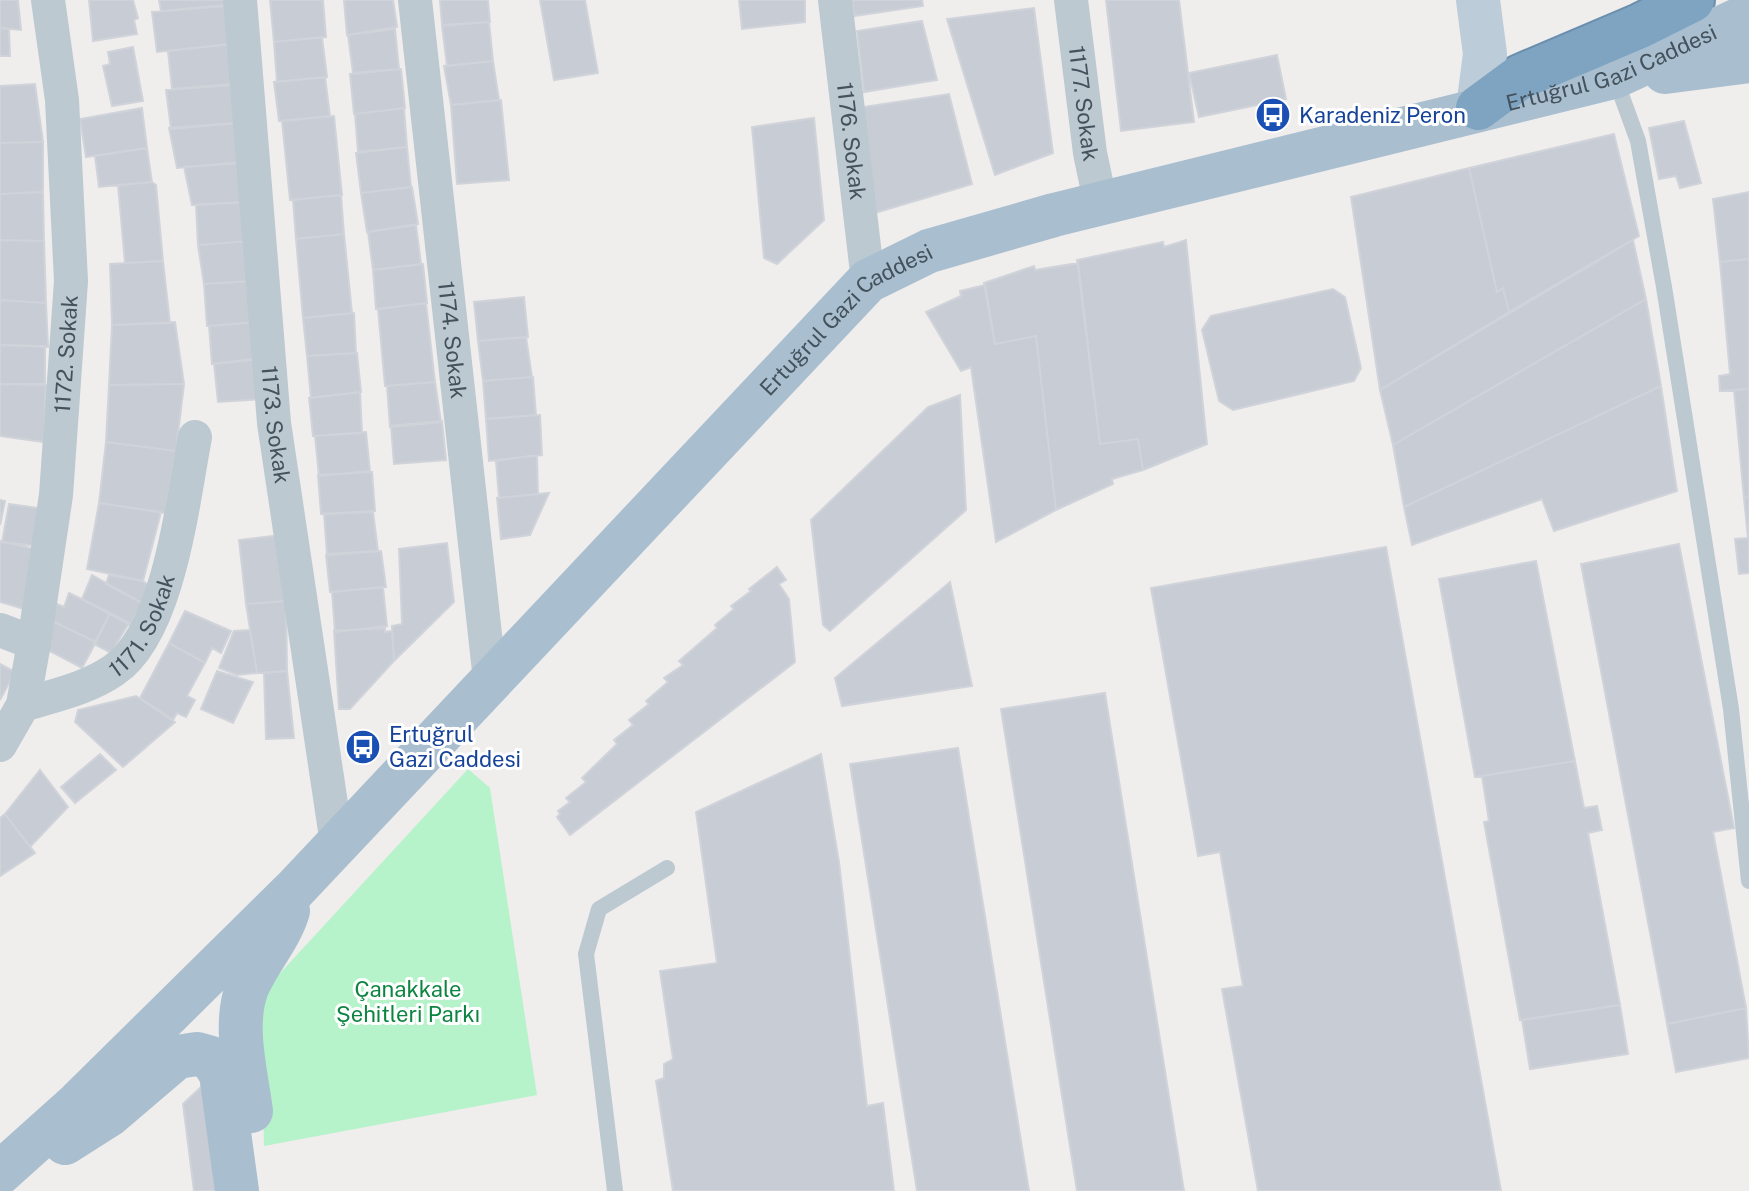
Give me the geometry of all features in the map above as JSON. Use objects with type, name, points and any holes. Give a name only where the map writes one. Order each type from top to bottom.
[{"type":"highway","points":[[1478,108],[1520,77],[1686,1]]},
{"type":"main road","name":"Ertuğrul Gazi Caddesi","points":[[0,1175],[78,1103],[294,890],[868,281],[929,251],[1478,108],[1614,77],[1749,15]]},
{"type":"main road","points":[[1614,77],[1749,61]]},
{"type":"main road","points":[[261,1191],[241,1022],[247,988],[283,928],[294,890]]},
{"type":"main road","points":[[0,1175],[53,1151],[109,1115],[177,1057],[197,1054],[211,1058],[221,1074],[237,1191]]},
{"type":"street","name":"1172. Sokak","points":[[23,705],[56,495],[71,281],[62,100],[48,0]]},
{"type":"street","name":"1173. Sokak","points":[[240,0],[274,423],[337,844]]},
{"type":"street","name":"1174. Sokak","points":[[415,0],[490,680]]},
{"type":"street","name":"1176. Sokak","points":[[835,0],[868,281]]},
{"type":"street","name":"1177. Sokak","points":[[1071,0],[1090,153],[1101,205]]},
{"type":"street","points":[[1478,0],[1485,54],[1478,108]]},
{"type":"street","name":"1171. Sokak","points":[[23,705],[114,670],[143,641],[170,567],[195,437]]},
{"type":"street","points":[[0,630],[34,643]]},
{"type":"street","points":[[0,745],[23,705]]},
{"type":"lane","points":[[1614,77],[1638,141],[1664,287],[1731,709],[1749,881]]},
{"type":"lane","points":[[615,1191],[586,954],[599,909],[667,868]]},
{"type":"green space","name":"Çanakkale Şehitleri Parkı","points":[[468,769],[490,788],[537,1095],[264,1146],[260,995]]},
{"type":"building","points":[[0,0],[18,0],[21,30],[0,28]]},
{"type":"building","points":[[89,0],[133,0],[138,18],[134,20],[137,34],[93,41]]},
{"type":"building","points":[[159,0],[225,0],[226,5],[161,11]]},
{"type":"building","points":[[270,0],[323,0],[326,37],[274,42]]},
{"type":"building","points":[[344,0],[393,0],[397,27],[347,35]]},
{"type":"building","points":[[440,0],[488,0],[490,22],[442,25]]},
{"type":"building","points":[[540,0],[585,0],[598,73],[554,80]]},
{"type":"building","points":[[739,0],[805,0],[805,22],[742,29]]},
{"type":"building","points":[[852,0],[922,0],[923,6],[854,16]]},
{"type":"building","points":[[1106,0],[1179,0],[1194,122],[1121,131]]},
{"type":"building","points":[[225,6],[229,44],[157,52],[152,12]]},
{"type":"building","points":[[1034,8],[1053,153],[995,175],[947,19]]},
{"type":"building","points":[[922,21],[937,80],[864,92],[857,31]]},
{"type":"building","points":[[489,22],[493,61],[447,66],[442,26]]},
{"type":"building","points":[[0,28],[9,29],[10,56],[0,56]]},
{"type":"building","points":[[395,29],[399,69],[353,73],[348,35]]},
{"type":"building","points":[[322,37],[327,77],[277,82],[274,42]]},
{"type":"building","points":[[232,44],[235,84],[172,89],[168,51]]},
{"type":"building","points":[[133,47],[143,101],[112,106],[103,66],[110,64],[108,52]]},
{"type":"building","points":[[1277,55],[1286,99],[1199,117],[1189,73]]},
{"type":"building","points":[[493,61],[499,100],[451,105],[444,66]]},
{"type":"building","points":[[401,69],[405,108],[354,114],[350,74]]},
{"type":"building","points":[[325,77],[330,116],[279,121],[274,82]]},
{"type":"building","points":[[35,84],[43,142],[0,143],[0,86]]},
{"type":"building","points":[[232,85],[236,123],[171,129],[166,90]]},
{"type":"building","points":[[949,94],[972,184],[875,213],[863,107]]},
{"type":"building","points":[[501,100],[509,180],[457,184],[451,105]]},
{"type":"building","points":[[142,108],[147,148],[86,157],[80,119]]},
{"type":"building","points":[[404,108],[407,147],[358,152],[355,114]]},
{"type":"building","points":[[334,116],[342,195],[290,200],[282,121]]},
{"type":"building","points":[[814,118],[824,220],[777,264],[764,258],[752,127]]},
{"type":"building","points":[[1684,121],[1701,183],[1680,188],[1676,176],[1659,179],[1649,128]]},
{"type":"building","points":[[238,123],[243,162],[177,168],[169,128]]},
{"type":"building","points":[[1614,134],[1639,236],[1509,312],[1503,288],[1497,292],[1469,168]]},
{"type":"building","points":[[43,142],[43,192],[0,194],[0,143]]},
{"type":"building","points":[[407,147],[411,187],[361,193],[356,153]]},
{"type":"building","points":[[147,148],[152,182],[99,187],[95,156]]},
{"type":"building","points":[[241,163],[245,202],[192,205],[184,167]]},
{"type":"building","points":[[1469,168],[1497,292],[1503,288],[1509,312],[1380,390],[1351,197]]},
{"type":"building","points":[[152,182],[156,185],[163,261],[125,263],[118,185]]},
{"type":"building","points":[[412,187],[418,224],[367,232],[361,193]]},
{"type":"building","points":[[43,192],[44,241],[0,240],[0,194]]},
{"type":"building","points":[[1749,192],[1749,259],[1720,262],[1713,199]]},
{"type":"building","points":[[341,195],[344,234],[296,239],[293,200]]},
{"type":"building","points":[[247,202],[250,241],[198,245],[196,205]]},
{"type":"building","points":[[416,225],[421,264],[373,270],[368,232]]},
{"type":"building","points":[[344,234],[352,313],[303,318],[296,239]]},
{"type":"building","points":[[0,240],[44,241],[46,303],[0,300]]},
{"type":"building","points":[[1186,240],[1207,444],[1143,470],[1138,439],[1100,444],[1077,260],[1163,242],[1164,247]]},
{"type":"building","points":[[1633,240],[1646,299],[1393,445],[1380,390]]},
{"type":"building","points":[[250,241],[254,281],[204,284],[198,245]]},
{"type":"building","points":[[1749,259],[1749,389],[1720,391],[1719,376],[1730,374],[1720,262]]},
{"type":"building","points":[[163,261],[170,323],[112,325],[110,264]]},
{"type":"building","points":[[1078,263],[1100,444],[1138,439],[1143,470],[1112,479],[1113,484],[1056,510],[1036,336],[995,344],[984,283],[1034,266],[1035,270]]},
{"type":"building","points":[[423,264],[427,303],[376,309],[373,270]]},
{"type":"building","points":[[256,281],[259,322],[207,326],[204,284]]},
{"type":"building","points":[[985,285],[995,344],[1036,336],[1056,510],[996,542],[971,367],[961,371],[926,312],[961,296],[960,291]]},
{"type":"building","points":[[1333,289],[1345,297],[1361,368],[1354,381],[1233,410],[1219,401],[1202,330],[1211,316]]},
{"type":"building","points":[[524,297],[528,337],[478,341],[474,302]]},
{"type":"building","points":[[1646,299],[1661,386],[1404,507],[1393,445]]},
{"type":"building","points":[[0,300],[46,303],[48,347],[0,345]]},
{"type":"building","points":[[426,303],[435,382],[385,386],[378,309]]},
{"type":"building","points":[[354,313],[356,353],[307,356],[303,318]]},
{"type":"building","points":[[175,322],[184,384],[109,385],[112,325]]},
{"type":"building","points":[[259,322],[262,358],[212,364],[209,326]]},
{"type":"building","points":[[526,337],[532,377],[483,381],[478,341]]},
{"type":"building","points":[[0,345],[45,346],[45,384],[0,384]]},
{"type":"building","points":[[357,353],[361,392],[311,398],[307,356]]},
{"type":"building","points":[[261,359],[264,399],[218,402],[214,364]]},
{"type":"building","points":[[533,377],[536,415],[486,419],[483,381]]},
{"type":"building","points":[[435,382],[441,422],[390,427],[387,386]]},
{"type":"building","points":[[0,384],[46,385],[44,442],[0,436]]},
{"type":"building","points":[[184,384],[176,451],[106,442],[109,385]]},
{"type":"building","points":[[1661,386],[1677,491],[1554,531],[1542,499],[1412,545],[1404,507]]},
{"type":"building","points":[[1749,389],[1749,497],[1744,498],[1734,390]]},
{"type":"building","points":[[360,392],[362,433],[313,436],[309,398]]},
{"type":"building","points":[[960,395],[966,510],[830,631],[823,625],[811,520],[928,407]]},
{"type":"building","points":[[540,415],[542,455],[489,461],[486,419]]},
{"type":"building","points":[[442,421],[446,460],[394,464],[391,426]]},
{"type":"building","points":[[366,432],[370,471],[319,476],[315,436]]},
{"type":"building","points":[[106,442],[176,451],[165,513],[99,503]]},
{"type":"building","points":[[537,456],[538,494],[499,498],[496,461]]},
{"type":"building","points":[[372,472],[375,511],[321,514],[318,475]]},
{"type":"building","points":[[549,493],[530,535],[501,539],[497,498]]},
{"type":"building","points":[[1749,497],[1749,573],[1739,574],[1735,539],[1748,538],[1744,498]]},
{"type":"building","points":[[0,500],[5,501],[0,525]]},
{"type":"building","points":[[99,503],[161,512],[143,581],[87,569]]},
{"type":"building","points":[[9,504],[46,509],[38,546],[2,542]]},
{"type":"building","points":[[373,512],[378,551],[327,554],[324,514]]},
{"type":"building","points":[[280,535],[286,601],[246,604],[239,540]]},
{"type":"building","points":[[0,541],[35,549],[24,609],[0,602]]},
{"type":"building","points":[[447,543],[454,602],[394,661],[392,626],[402,624],[399,549]]},
{"type":"building","points":[[1679,544],[1734,828],[1713,832],[1746,1008],[1667,1024],[1581,564]]},
{"type":"building","points":[[1386,547],[1501,1191],[1258,1191],[1222,989],[1243,986],[1220,852],[1198,856],[1151,588]]},
{"type":"building","points":[[381,551],[386,587],[330,592],[326,555]]},
{"type":"building","points":[[1536,561],[1575,761],[1475,777],[1439,579]]},
{"type":"building","points":[[777,567],[786,580],[779,584],[789,599],[795,662],[570,835],[557,817],[560,814],[558,811],[570,802],[566,798],[586,782],[582,778],[617,744],[614,740],[633,725],[629,720],[649,704],[646,701],[668,682],[664,678],[683,665],[679,661],[717,628],[715,625],[734,609],[731,606]]},
{"type":"building","points":[[92,575],[142,603],[130,625],[82,599]]},
{"type":"building","points":[[109,575],[143,581],[149,586],[142,603],[106,584]]},
{"type":"building","points":[[950,582],[972,686],[842,706],[835,678]]},
{"type":"building","points":[[383,587],[387,626],[335,632],[332,592]]},
{"type":"building","points":[[69,593],[110,613],[96,642],[50,620],[57,604],[64,607]]},
{"type":"building","points":[[286,601],[287,671],[257,673],[246,604]]},
{"type":"building","points":[[185,611],[231,631],[221,653],[212,648],[205,663],[169,643]]},
{"type":"building","points":[[110,613],[129,623],[111,653],[94,644]]},
{"type":"building","points":[[50,620],[96,642],[82,668],[42,647]]},
{"type":"building","points":[[385,628],[385,632],[392,631],[394,661],[350,709],[339,709],[334,631]]},
{"type":"building","points":[[250,630],[257,673],[237,675],[219,668],[234,631]]},
{"type":"building","points":[[169,643],[205,663],[187,696],[195,700],[186,717],[177,713],[173,720],[140,698]]},
{"type":"building","points":[[0,664],[15,672],[0,700]]},
{"type":"building","points":[[217,671],[253,682],[233,723],[201,709]]},
{"type":"building","points":[[287,671],[294,738],[266,739],[264,673]]},
{"type":"building","points":[[1105,693],[1184,1191],[1077,1191],[1001,709]]},
{"type":"building","points":[[136,696],[175,722],[123,767],[75,722],[78,710]]},
{"type":"building","points":[[958,748],[1029,1191],[917,1191],[850,764]]},
{"type":"building","points":[[100,754],[116,770],[75,803],[61,787]]},
{"type":"building","points":[[821,754],[839,862],[867,1106],[883,1103],[894,1191],[673,1191],[656,1081],[664,1078],[664,1064],[673,1059],[660,971],[717,963],[696,812]]},
{"type":"building","points":[[1575,761],[1584,808],[1597,806],[1602,830],[1588,833],[1620,1005],[1520,1020],[1484,822],[1489,821],[1482,776]]},
{"type":"building","points":[[40,770],[68,807],[30,847],[5,814]]},
{"type":"building","points":[[5,814],[35,853],[0,876],[0,818]]},
{"type":"building","points":[[1620,1005],[1628,1054],[1530,1069],[1522,1020]]},
{"type":"building","points":[[1746,1008],[1749,1058],[1676,1072],[1667,1024]]},
{"type":"building","points":[[203,1085],[217,1191],[194,1191],[183,1104]]},
{"type":"place","name":"Karadeniz Peron","points":[[1273,115]]},
{"type":"place","name":"Ertuğrul Gazi Caddesi","points":[[363,747]]}]
